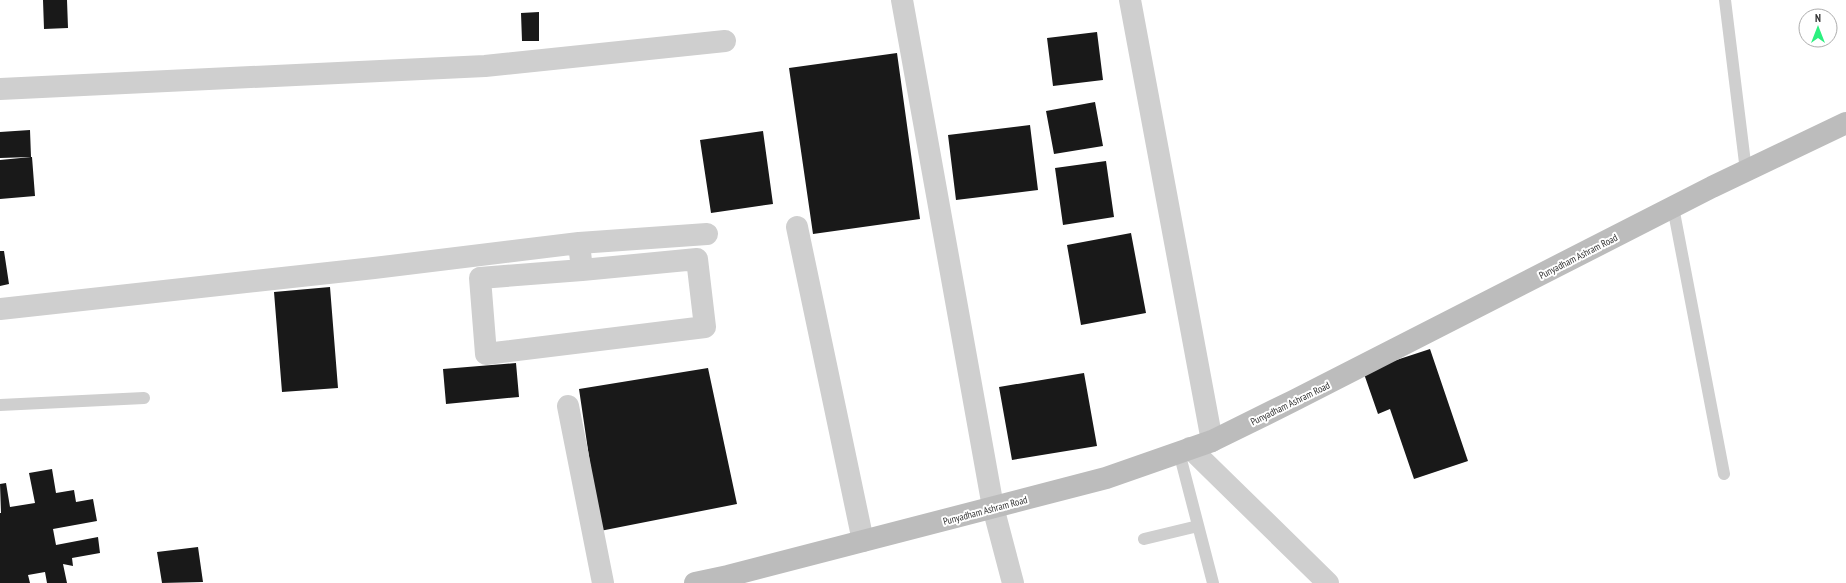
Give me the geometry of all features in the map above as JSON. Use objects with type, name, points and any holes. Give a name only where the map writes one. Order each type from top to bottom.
[{"type":"street","points":[[902,0],[993,507],[1013,583]]},
{"type":"street","points":[[1130,0],[1212,441]]},
{"type":"street","points":[[0,89],[485,66],[725,41]]},
{"type":"street","name":"Punyadham Ashram Road","points":[[695,583],[728,576],[1106,478],[1212,441],[1293,402],[1746,171],[1846,123]]},
{"type":"street","points":[[797,227],[863,541]]},
{"type":"street","points":[[0,308],[366,269],[579,243],[707,234]]},
{"type":"street","points":[[579,243],[582,270]]},
{"type":"street","points":[[697,259],[705,327],[486,354],[480,278],[582,270],[697,259]]},
{"type":"street","points":[[568,406],[603,583]]},
{"type":"street","points":[[1184,450],[1328,583]]},
{"type":"lane","points":[[1725,0],[1746,171]]},
{"type":"lane","points":[[1673,208],[1724,474]]},
{"type":"lane","points":[[0,405],[144,398]]},
{"type":"lane","points":[[1184,450],[1198,526],[1213,583]]},
{"type":"lane","points":[[1144,539],[1198,526]]},
{"type":"building","points":[[43,0],[67,0],[68,28],[44,29]]},
{"type":"building","points":[[539,12],[539,41],[522,41],[521,13]]},
{"type":"building","points":[[1097,32],[1103,80],[1053,86],[1047,38]]},
{"type":"building","points":[[897,53],[920,219],[813,234],[789,68]]},
{"type":"building","points":[[1095,102],[1103,146],[1054,154],[1046,111]]},
{"type":"building","points":[[1030,125],[1038,190],[956,200],[948,135]]},
{"type":"building","points":[[30,130],[31,157],[0,158],[0,132]]},
{"type":"building","points":[[763,131],[773,204],[711,213],[700,140]]},
{"type":"building","points":[[32,157],[35,196],[0,199],[0,160]]},
{"type":"building","points":[[1106,161],[1114,217],[1063,225],[1055,168]]},
{"type":"building","points":[[1131,233],[1146,313],[1081,325],[1067,245]]},
{"type":"building","points":[[0,251],[4,251],[9,284],[0,286]]},
{"type":"building","points":[[330,287],[338,388],[282,392],[274,292]]},
{"type":"building","points":[[1430,349],[1468,461],[1414,479],[1390,409],[1378,414],[1363,371]]},
{"type":"building","points":[[516,363],[519,397],[446,404],[443,369]]},
{"type":"building","points":[[708,368],[737,504],[600,531],[579,389]]},
{"type":"building","points":[[1084,373],[1097,446],[1012,460],[999,387]]},
{"type":"building","points":[[52,469],[56,493],[74,490],[76,502],[93,499],[97,521],[53,529],[56,545],[98,537],[100,553],[72,558],[73,566],[63,564],[67,583],[47,583],[45,572],[28,575],[30,583],[0,583],[0,484],[6,483],[10,507],[35,503],[29,473]]},
{"type":"building","points":[[198,547],[203,582],[162,583],[157,552]]}]
